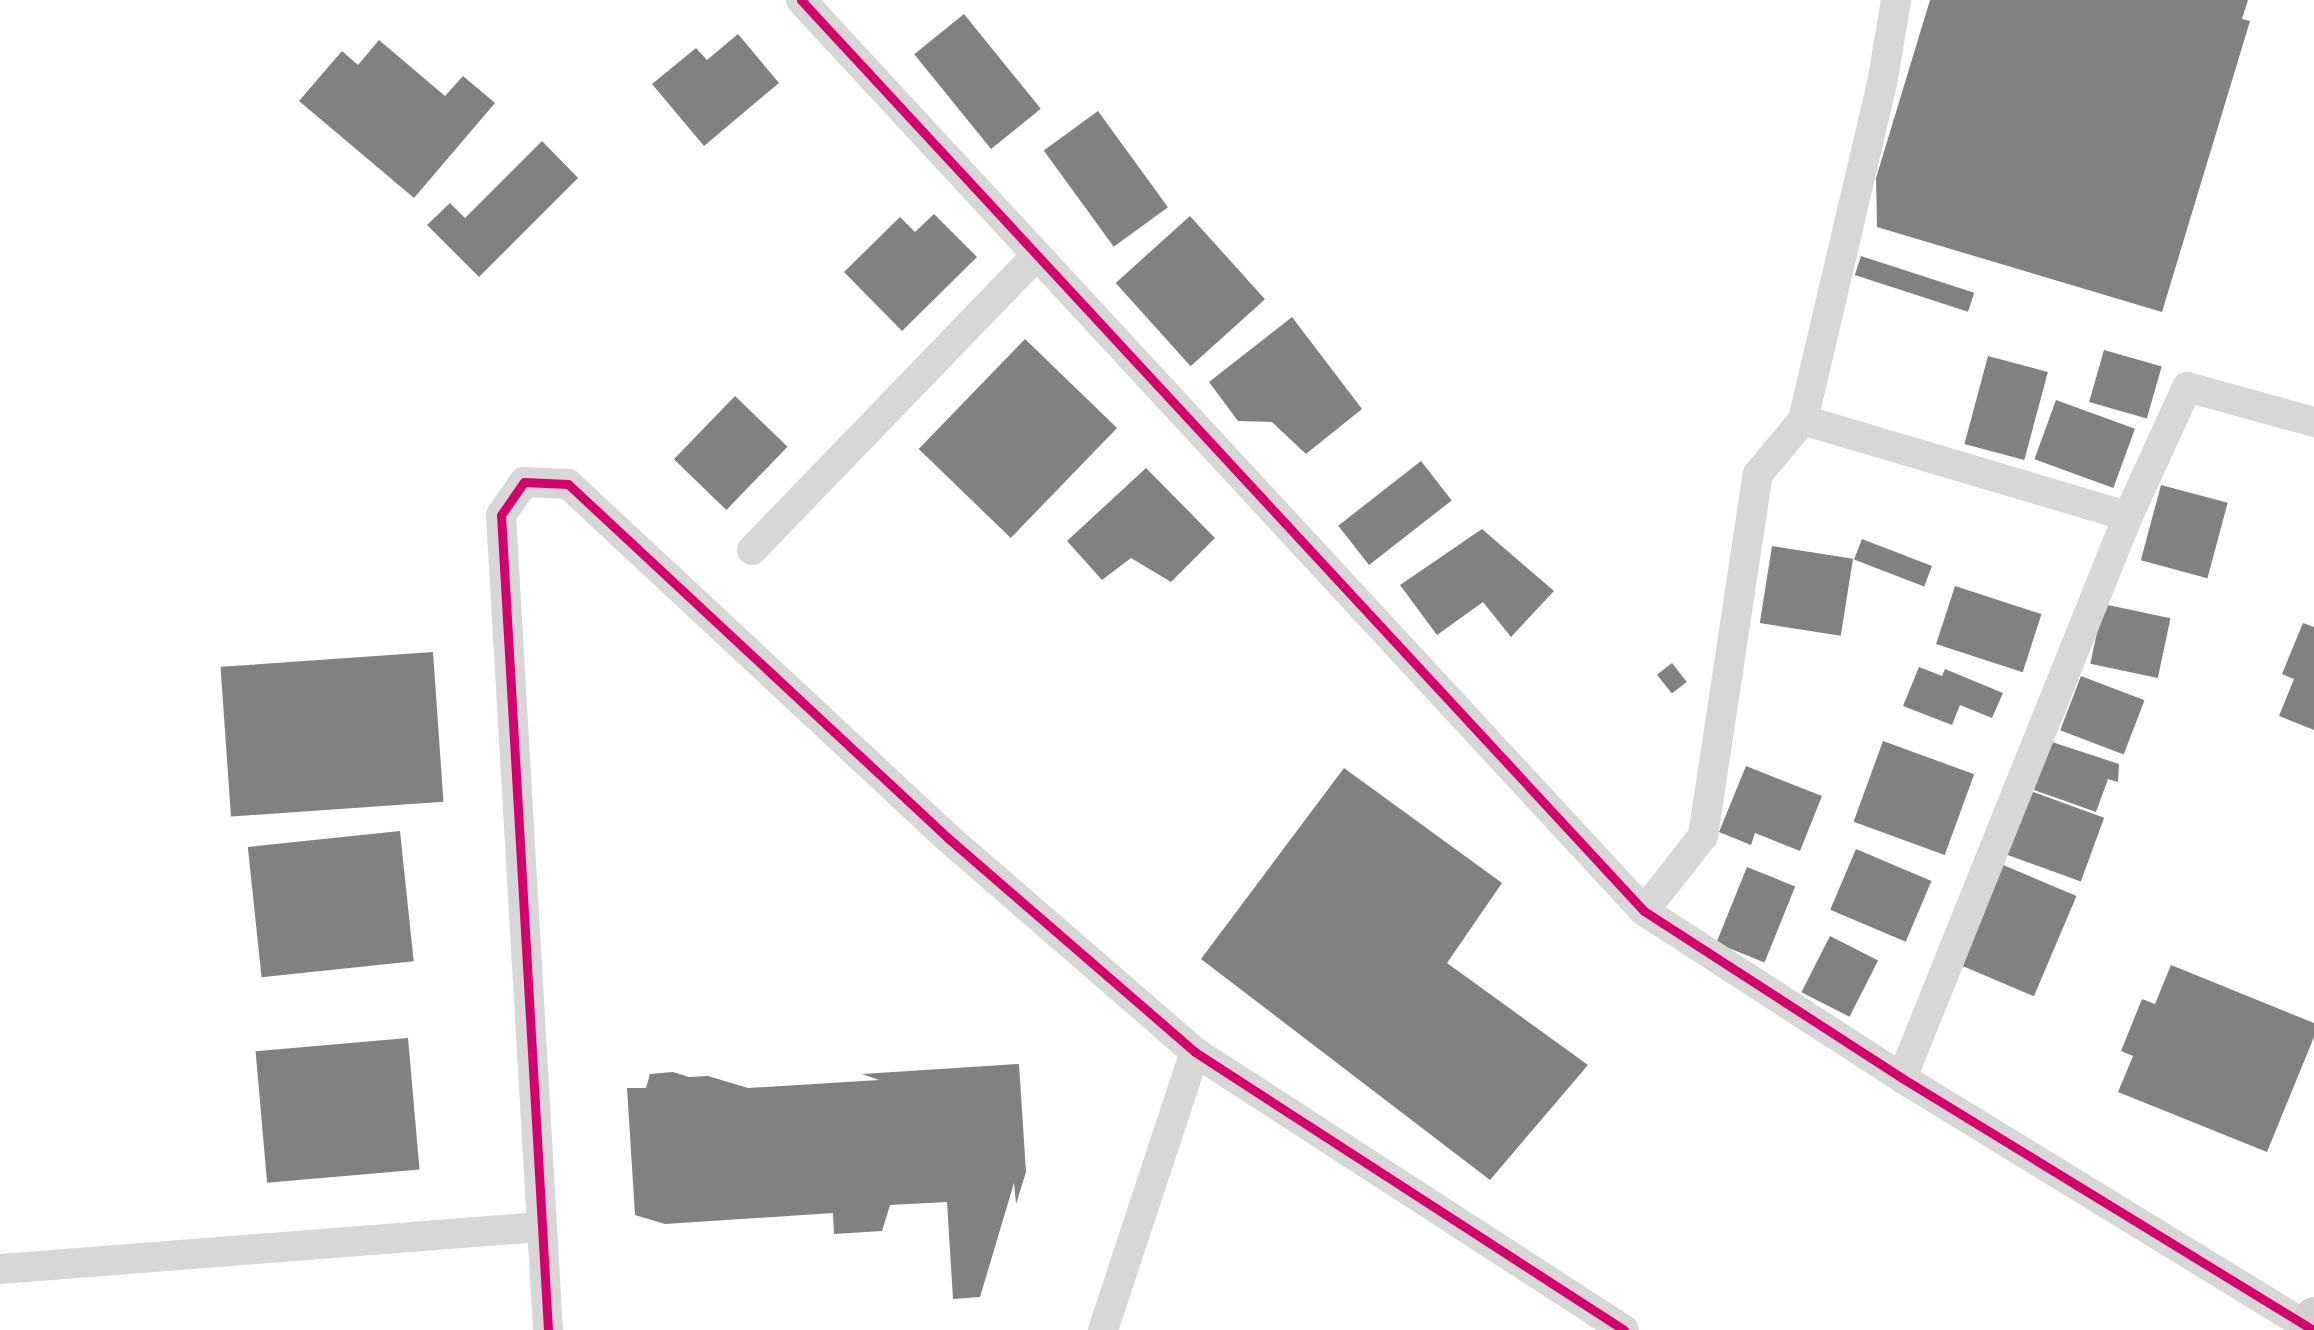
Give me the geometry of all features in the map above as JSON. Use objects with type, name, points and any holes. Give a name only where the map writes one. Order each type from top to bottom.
[{"type":"street","points":[[801,0],[1644,911],[1902,1078],[2311,1326]]},
{"type":"street","points":[[1644,911],[1703,836],[1758,474],[1802,420],[1882,84],[1896,0]]},
{"type":"street","points":[[752,550],[1036,256]]},
{"type":"street","points":[[1902,1078],[2128,516],[2187,387],[2314,422]]},
{"type":"street","points":[[1802,420],[2128,516]]},
{"type":"street","points":[[548,1330],[501,515],[524,482],[568,484],[948,838],[1195,1052],[1624,1330]]},
{"type":"street","points":[[1103,1330],[1195,1052]]},
{"type":"street","points":[[0,1269],[540,1227]]},
{"type":"building","points":[[1930,0],[2248,0],[2242,19],[2250,21],[2162,312],[1877,227],[1876,178]]},
{"type":"building","points":[[964,14],[1041,109],[991,149],[914,54]]},
{"type":"building","points":[[738,34],[779,83],[704,146],[652,84],[696,48],[707,60]]},
{"type":"building","points":[[379,40],[445,96],[463,76],[495,103],[414,198],[299,101],[342,51],[358,65]]},
{"type":"building","points":[[1098,111],[1168,207],[1114,247],[1044,150]]},
{"type":"building","points":[[542,141],[578,178],[479,277],[427,225],[450,203],[465,218]]},
{"type":"building","points":[[934,214],[977,257],[902,331],[844,272],[900,217],[915,232]]},
{"type":"building","points":[[1190,216],[1265,299],[1191,366],[1116,283]]},
{"type":"building","points":[[1861,256],[1974,293],[1968,312],[1855,275]]},
{"type":"building","points":[[1292,317],[1362,409],[1306,454],[1272,422],[1238,421],[1209,382]]},
{"type":"building","points":[[1025,339],[1117,428],[1011,538],[919,449]]},
{"type":"building","points":[[2104,350],[2162,367],[2147,418],[2089,402]]},
{"type":"building","points":[[1988,356],[2048,372],[2024,460],[1964,444]]},
{"type":"building","points":[[735,396],[788,447],[726,510],[674,459]]},
{"type":"building","points":[[2056,400],[2135,429],[2113,488],[2034,459]]},
{"type":"building","points":[[1421,461],[1452,500],[1369,565],[1338,526]]},
{"type":"building","points":[[1146,468],[1215,538],[1171,582],[1131,558],[1102,580],[1067,541]]},
{"type":"building","points":[[2161,485],[2228,503],[2207,578],[2141,560]]},
{"type":"building","points":[[1482,529],[1554,591],[1511,637],[1483,602],[1437,635],[1400,585]]},
{"type":"building","points":[[1862,539],[1932,566],[1924,586],[1854,560]]},
{"type":"building","points":[[1772,546],[1853,559],[1841,636],[1760,623]]},
{"type":"building","points":[[1955,586],[2042,614],[2023,672],[1936,644]]},
{"type":"building","points":[[2103,604],[2170,618],[2158,678],[2090,664]]},
{"type":"building","points":[[2303,623],[2314,627],[2314,730],[2279,716],[2294,679],[2282,674]]},
{"type":"building","points":[[433,652],[443,802],[231,816],[221,667]]},
{"type":"building","points":[[1672,663],[1687,682],[1672,694],[1657,675]]},
{"type":"building","points":[[1919,667],[1942,676],[1945,669],[2003,693],[1992,718],[1960,705],[1952,725],[1903,706]]},
{"type":"building","points":[[2081,676],[2144,700],[2124,755],[2060,730]]},
{"type":"building","points":[[2046,740],[2119,764],[2118,782],[2108,779],[2096,812],[2031,789]]},
{"type":"building","points":[[1883,741],[1974,774],[1945,855],[1854,822]]},
{"type":"building","points":[[1746,766],[1822,796],[1800,851],[1755,833],[1751,845],[1719,832]]},
{"type":"building","points":[[1344,768],[1502,883],[1447,963],[1588,1065],[1490,1180],[1201,959]]},
{"type":"building","points":[[2028,790],[2104,818],[2081,882],[2005,854]]},
{"type":"building","points":[[400,831],[414,961],[262,977],[248,847]]},
{"type":"building","points":[[1856,849],[1931,881],[1906,942],[1830,910]]},
{"type":"building","points":[[2001,864],[2076,896],[2034,996],[1958,964]]},
{"type":"building","points":[[1747,867],[1795,886],[1764,963],[1716,943]]},
{"type":"building","points":[[1830,936],[1878,961],[1850,1017],[1801,992]]},
{"type":"building","points":[[2171,965],[2314,1023],[2314,1037],[2267,1152],[2118,1092],[2133,1056],[2121,1051],[2142,999],[2155,1004]]},
{"type":"building","points":[[408,1038],[420,1169],[267,1183],[256,1051]]},
{"type":"building","points":[[1019,1064],[1026,1172],[1016,1204],[1014,1183],[980,1297],[953,1299],[947,1202],[890,1205],[882,1231],[834,1234],[833,1213],[665,1224],[635,1215],[627,1088],[646,1088],[650,1074],[673,1072],[689,1077],[708,1076],[748,1088],[879,1080],[862,1074]]},
{"type":"cycle path","points":[[801,0],[1644,911],[1902,1078],[2313,1330]]},
{"type":"cycle path","points":[[548,1330],[501,515],[524,482],[568,484],[948,838],[1195,1052],[1624,1330]]}]
